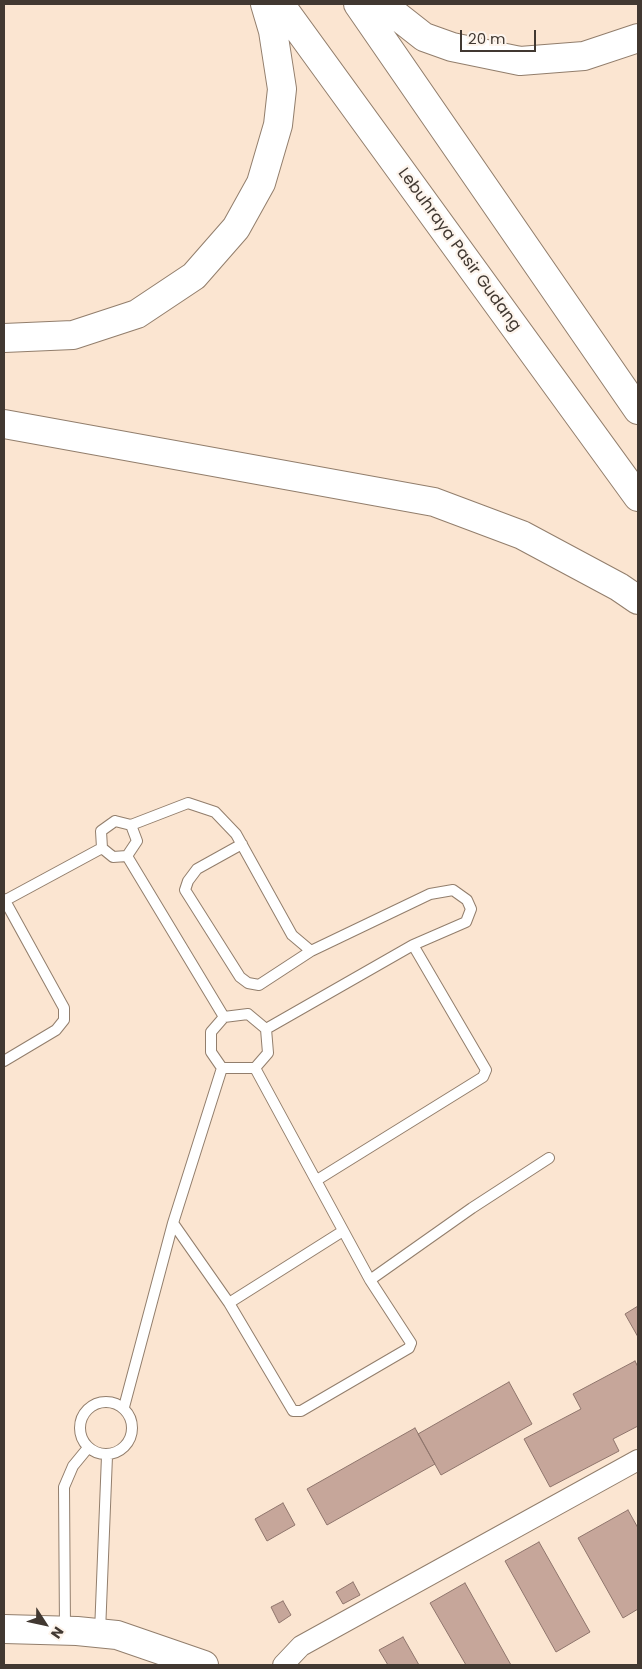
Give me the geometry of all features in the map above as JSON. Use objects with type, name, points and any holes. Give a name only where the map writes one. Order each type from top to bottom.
[{"type":"main road","points":[[4,338],[73,335],[137,314],[194,276],[236,228],[261,183],[278,125],[282,89],[273,31],[265,4]]},
{"type":"main road","name":"Lebuhraya Pasir Gudang","points":[[280,4],[638,497]]},
{"type":"main road","points":[[358,4],[638,410]]},
{"type":"main road","points":[[382,4],[424,37],[452,47],[520,61],[584,56],[638,38]]},
{"type":"main road","points":[[4,424],[434,502],[522,535],[619,587],[638,600]]},
{"type":"main road","points":[[4,1629],[117,1635],[204,1665]]},
{"type":"street","points":[[283,1665],[301,1646],[638,1460]]},
{"type":"lane","points":[[127,856],[112,857],[102,848],[101,830],[115,820],[131,825],[188,802],[215,812],[236,834],[292,935],[311,951]]},
{"type":"lane","points":[[127,856],[137,841],[131,825]]},
{"type":"lane","points":[[242,844],[197,869],[188,881],[185,890],[235,969],[248,983],[259,985],[311,951],[430,894],[453,890],[467,900],[471,909],[466,922],[413,945],[266,1028]]},
{"type":"lane","points":[[4,1061],[56,1030],[64,1020],[64,1008],[4,900],[102,848]]},
{"type":"lane","points":[[127,856],[224,1017]]},
{"type":"lane","points":[[317,1180],[483,1077],[486,1070],[413,945]]},
{"type":"lane","points":[[248,1014],[266,1028],[268,1053],[255,1068],[222,1068],[211,1052],[211,1032],[224,1017],[248,1014]]},
{"type":"lane","points":[[124,1407],[104,1401],[85,1410],[78,1430],[87,1449],[107,1456],[126,1446],[133,1426],[124,1407],[173,1222],[222,1068]]},
{"type":"lane","points":[[173,1222],[230,1303],[293,1411],[301,1411],[409,1348],[411,1343],[370,1280],[255,1068]]},
{"type":"lane","points":[[370,1280],[472,1208],[549,1158]]},
{"type":"lane","points":[[230,1303],[343,1231]]},
{"type":"lane","points":[[65,1631],[64,1487],[73,1466],[87,1449]]},
{"type":"lane","points":[[100,1634],[107,1456]]},
{"type":"building","points":[[638,1306],[638,1337],[625,1314]]},
{"type":"building","points":[[635,1361],[638,1367],[638,1426],[613,1439],[619,1451],[550,1487],[524,1439],[581,1409],[573,1394]]},
{"type":"building","points":[[509,1382],[532,1424],[441,1475],[418,1434]]},
{"type":"building","points":[[415,1428],[435,1464],[327,1525],[307,1489]]},
{"type":"building","points":[[283,1503],[295,1525],[267,1541],[255,1519]]},
{"type":"building","points":[[628,1510],[638,1528],[638,1609],[623,1618],[578,1538]]},
{"type":"building","points":[[539,1542],[590,1632],[556,1652],[505,1561]]},
{"type":"building","points":[[353,1582],[360,1595],[343,1604],[336,1592]]},
{"type":"building","points":[[465,1583],[511,1665],[466,1665],[430,1603]]},
{"type":"building","points":[[283,1601],[291,1615],[279,1623],[271,1607]]},
{"type":"building","points":[[403,1637],[419,1665],[388,1665],[379,1650]]}]
